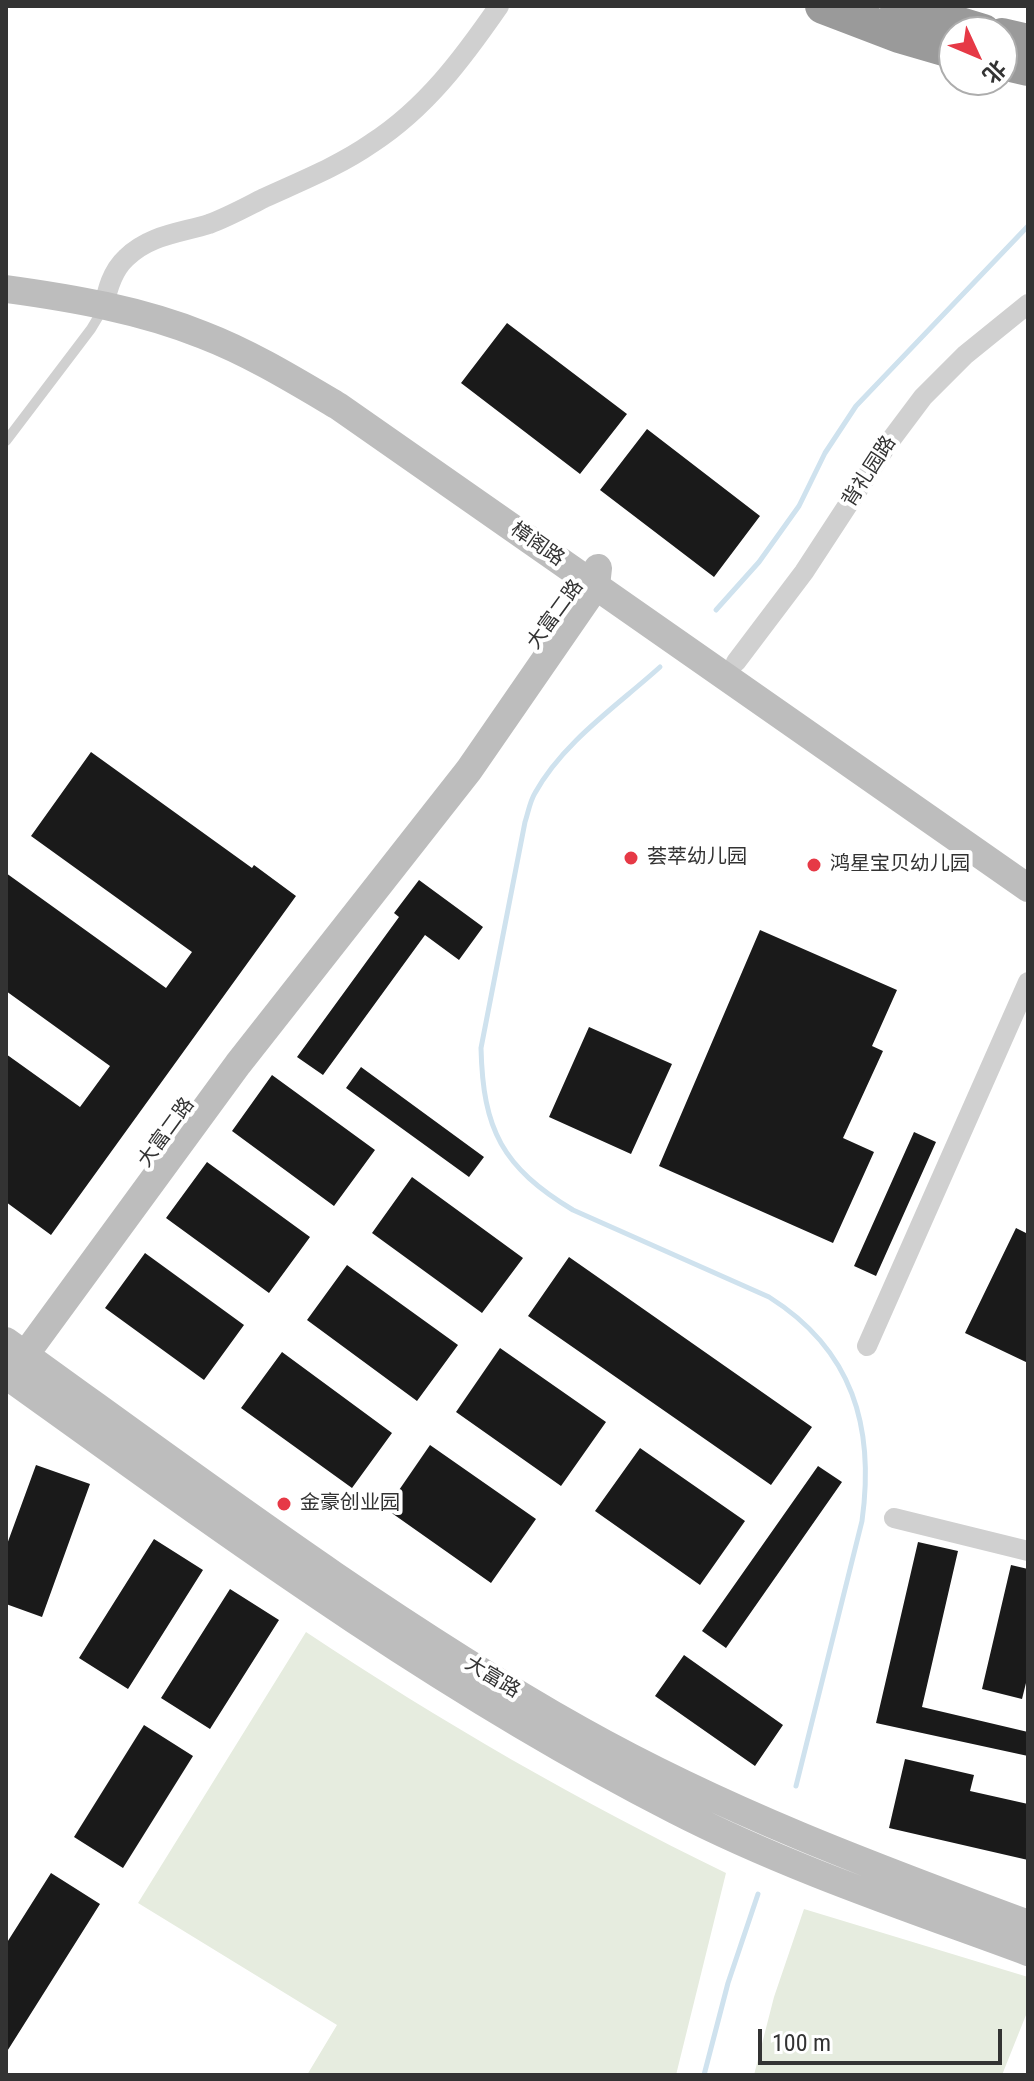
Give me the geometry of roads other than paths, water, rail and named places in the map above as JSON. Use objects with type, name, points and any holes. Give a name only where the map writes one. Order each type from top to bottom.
[{"type":"highway","points":[[823,6],[938,46]]},
{"type":"highway","points":[[898,6],[938,18]]},
{"type":"street","points":[[106,298],[125,258],[145,244],[167,234],[209,223],[330,168],[372,144],[435,91],[463,58],[499,6]]},
{"type":"street","name":"樟阁路","points":[[6,270],[106,298],[152,318],[202,334],[289,376],[592,576],[1028,888]]},
{"type":"street","name":"樟阁路","points":[[6,289],[106,298]]},
{"type":"street","name":"背礼园路","points":[[736,662],[804,572],[887,445],[923,397],[965,355],[1028,304]]},
{"type":"street","name":"樟阁路","points":[[592,576],[736,662],[1028,866]]},
{"type":"street","name":"大富二路","points":[[10,1364],[238,1064],[469,770],[592,576]]},
{"type":"street","points":[[867,1346],[1028,982]]},
{"type":"street","name":"大富路","points":[[10,1364],[477,1670],[582,1731],[780,1830],[1028,1924]]},
{"type":"street","name":"大富路","points":[[10,1364],[259,1556],[369,1629],[570,1754],[677,1811],[769,1854],[887,1902],[1028,1952]]},
{"type":"street","points":[[894,1518],[1028,1551]]},
{"type":"lane","points":[[6,441],[91,329],[106,298]]},
{"type":"waterway","points":[[716,610],[759,562],[799,506],[825,453],[856,406],[1028,226]]},
{"type":"waterway","points":[[660,667],[560,757],[532,800],[525,822],[481,1048],[486,1102],[501,1144],[529,1178],[549,1194],[573,1210],[769,1297],[798,1318],[821,1341],[839,1366],[852,1394],[865,1454],[862,1521],[796,1786]]},
{"type":"waterway","points":[[704,2075],[728,1983],[758,1894]]},
{"type":"place","name":"荟萃幼儿园","points":[[631,858]]},
{"type":"place","name":"鸿星宝贝幼儿园","points":[[814,865]]},
{"type":"place","name":"金豪创业园","points":[[284,1504]]}]
